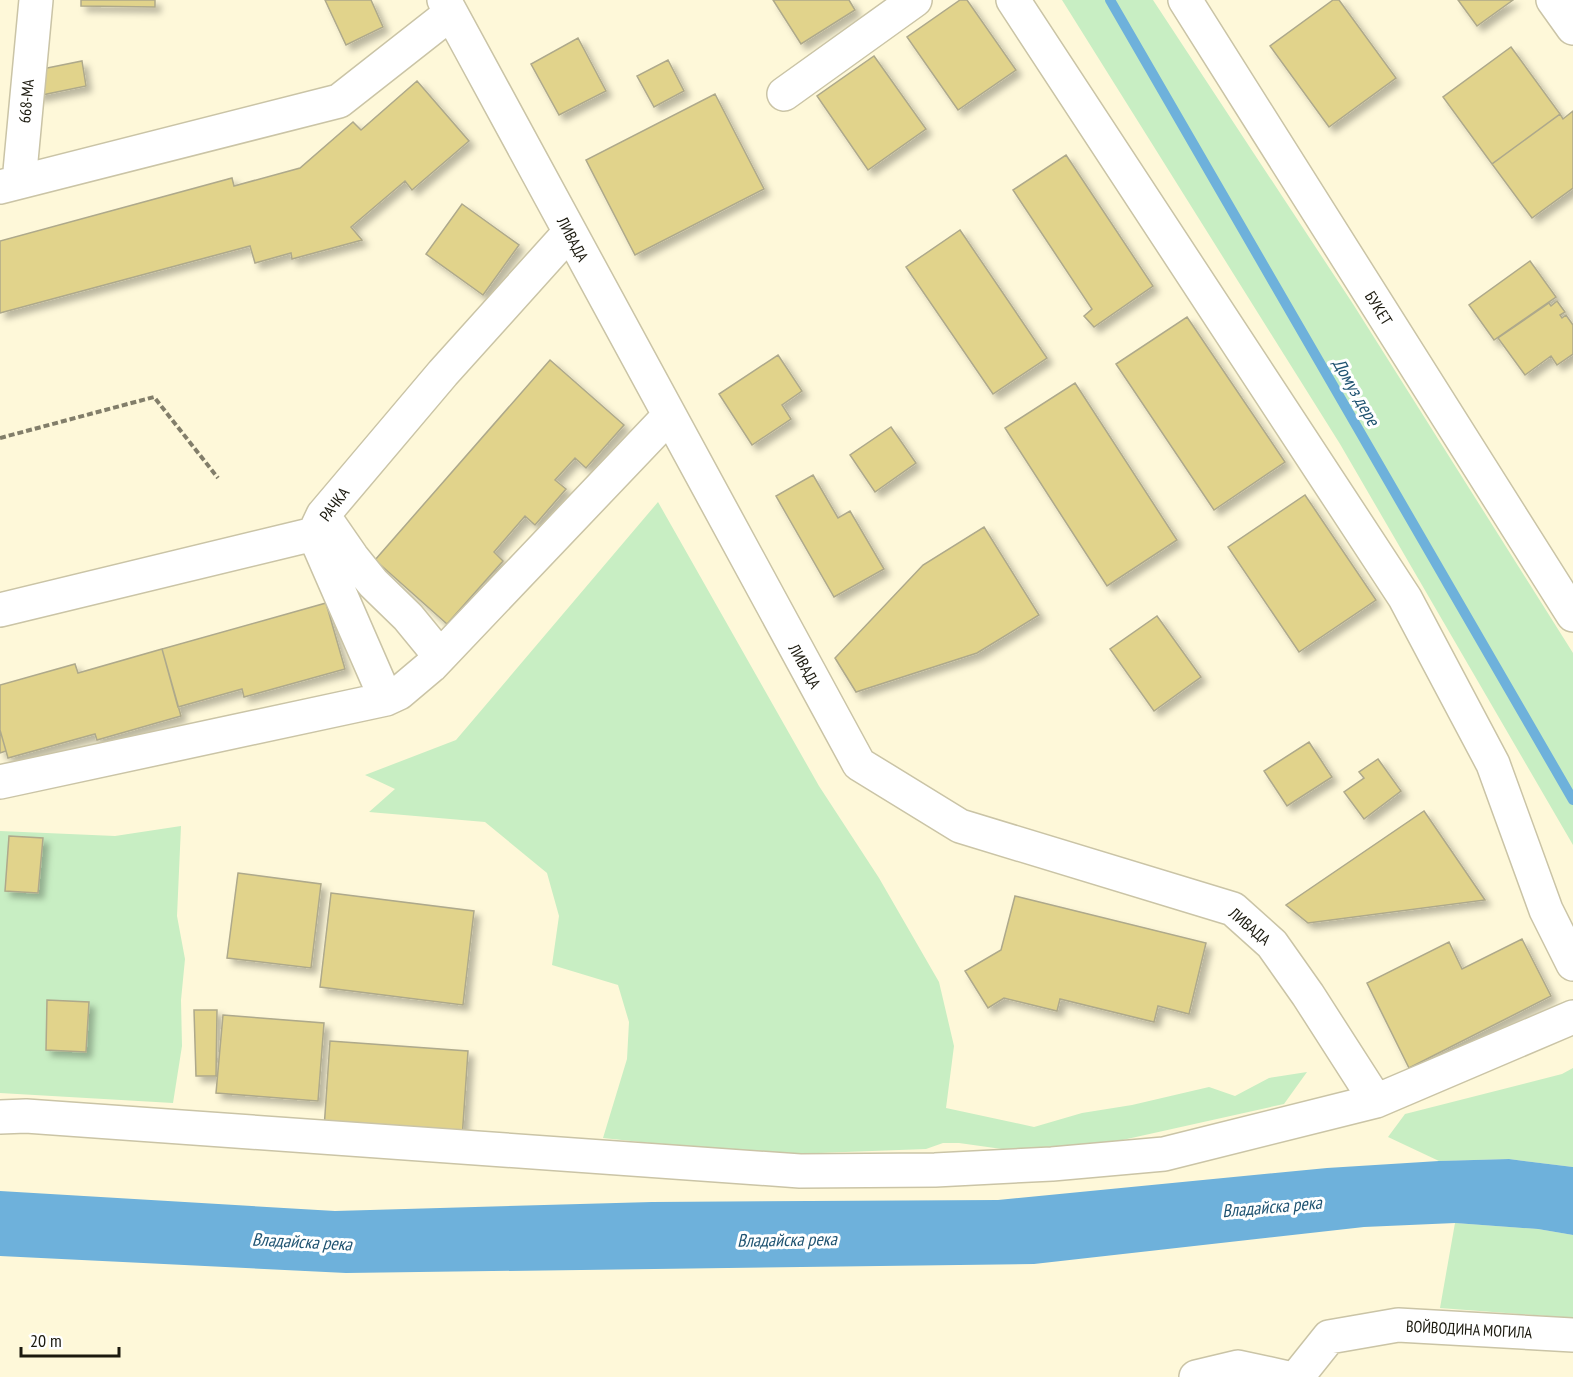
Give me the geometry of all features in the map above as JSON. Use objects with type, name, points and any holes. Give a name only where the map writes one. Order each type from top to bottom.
[{"type":"street","name":"668-МА","points":[[9,184],[36,0]]},
{"type":"street","points":[[784,94],[915,0]]},
{"type":"street","points":[[1013,0],[1405,598],[1493,764],[1546,910],[1573,964]]},
{"type":"street","name":"БУКЕТ","points":[[1185,0],[1573,615]]},
{"type":"street","points":[[1553,0],[1573,28]]},
{"type":"street","points":[[9,184],[339,101],[447,6]]},
{"type":"street","name":"ЛИВАДА","points":[[447,6],[859,764],[960,826],[1233,909],[1272,944],[1308,995],[1376,1101]]},
{"type":"street","name":"РАЧКА","points":[[0,610],[318,525],[443,373],[569,233]]},
{"type":"street","points":[[0,782],[386,699],[399,693],[440,656],[669,416]]},
{"type":"street","points":[[318,525],[352,557],[373,583],[408,617],[440,656]]},
{"type":"street","points":[[318,525],[386,699]]},
{"type":"street","points":[[0,1117],[26,1116],[800,1172],[1052,1164],[1164,1154],[1376,1101],[1573,1017]]},
{"type":"street","name":"ВОЙВОДИНА МОГИЛА","points":[[1297,1377],[1329,1337],[1398,1325],[1573,1335]]},
{"type":"street","points":[[1196,1377],[1238,1367],[1284,1377]]},
{"type":"path","points":[[0,438],[154,397],[218,478]]},
{"type":"green space","points":[[1062,0],[1153,0],[1353,304],[1573,653],[1573,845],[1340,444]]},
{"type":"green space","points":[[658,502],[819,786],[879,878],[939,982],[954,1046],[946,1108],[1034,1127],[1082,1113],[1132,1105],[1209,1087],[1235,1096],[1269,1078],[1307,1072],[1284,1104],[1100,1145],[1038,1154],[959,1143],[943,1143],[926,1149],[764,1155],[603,1138],[627,1059],[629,1022],[618,985],[552,965],[559,916],[547,873],[485,822],[369,812],[395,789],[365,775],[456,740]]},
{"type":"green space","points":[[181,826],[177,916],[185,959],[181,1000],[182,1046],[173,1103],[0,1093],[0,831],[115,836]]},
{"type":"green space","points":[[1573,1068],[1573,1167],[1509,1159],[1439,1161],[1388,1137],[1405,1114],[1562,1074]]},
{"type":"green space","points":[[1455,1223],[1538,1229],[1573,1235],[1573,1318],[1440,1308]]},
{"type":"water","name":"Владайска река","points":[[1509,1159],[1573,1167],[1573,1235],[1538,1229],[1455,1223],[1364,1227],[1034,1264],[346,1273],[0,1256],[0,1191],[335,1211],[652,1202],[998,1200],[1327,1168]]},
{"type":"building","points":[[81,0],[155,0],[155,7],[81,6]]},
{"type":"building","points":[[325,0],[371,0],[383,27],[346,45]]},
{"type":"building","points":[[773,0],[849,0],[855,10],[801,44]]},
{"type":"building","points":[[960,0],[967,0],[1016,70],[958,110],[907,37]]},
{"type":"building","points":[[1333,0],[1339,0],[1396,78],[1329,127],[1270,46]]},
{"type":"building","points":[[1458,0],[1513,0],[1477,26]]},
{"type":"building","points":[[578,38],[606,91],[559,115],[531,64]]},
{"type":"building","points":[[1511,47],[1560,114],[1492,164],[1443,97]]},
{"type":"building","points":[[874,56],[926,129],[868,170],[817,96]]},
{"type":"building","points":[[668,60],[684,91],[654,107],[637,76]]},
{"type":"building","points":[[82,61],[86,86],[37,96],[32,71]]},
{"type":"building","points":[[417,81],[469,141],[412,190],[405,181],[351,227],[362,240],[292,259],[291,253],[255,263],[250,246],[0,313],[0,241],[232,178],[234,186],[300,168],[353,122],[361,130]]},
{"type":"building","points":[[715,94],[764,189],[635,255],[586,160]]},
{"type":"building","points":[[1573,111],[1573,188],[1532,218],[1492,164],[1560,114],[1563,119]]},
{"type":"building","points":[[1066,155],[1153,286],[1094,327],[1084,316],[1092,309],[1013,190]]},
{"type":"building","points":[[462,204],[519,245],[483,295],[426,254]]},
{"type":"building","points":[[960,230],[1047,358],[993,394],[906,267]]},
{"type":"building","points":[[1530,261],[1556,297],[1494,340],[1469,305]]},
{"type":"building","points":[[1557,301],[1565,312],[1560,315],[1562,318],[1566,315],[1573,325],[1573,354],[1557,365],[1551,356],[1525,375],[1498,338],[1549,303],[1551,306]]},
{"type":"building","points":[[1187,317],[1285,462],[1214,510],[1116,364]]},
{"type":"building","points":[[778,355],[802,391],[782,405],[791,419],[752,445],[719,394]]},
{"type":"building","points":[[550,360],[624,425],[586,468],[575,458],[555,480],[566,489],[535,525],[525,516],[494,552],[503,561],[447,624],[375,560]]},
{"type":"building","points":[[1075,383],[1177,540],[1107,586],[1005,428]]},
{"type":"building","points":[[891,427],[916,463],[875,492],[850,455]]},
{"type":"building","points":[[813,475],[838,518],[850,511],[884,569],[834,597],[776,496]]},
{"type":"building","points":[[1305,495],[1376,600],[1299,652],[1228,547]]},
{"type":"building","points":[[984,527],[1039,615],[977,653],[856,692],[835,658],[923,565]]},
{"type":"building","points":[[326,603],[345,669],[244,697],[242,689],[178,707],[162,649]]},
{"type":"building","points":[[1157,616],[1201,677],[1154,711],[1110,649]]},
{"type":"building","points":[[162,649],[181,716],[97,740],[95,734],[8,758],[0,730],[0,685],[75,664],[78,673]]},
{"type":"building","points":[[0,730],[6,751],[0,753]]},
{"type":"building","points":[[1309,742],[1332,777],[1287,806],[1264,771]]},
{"type":"building","points":[[1378,759],[1401,791],[1364,819],[1344,792],[1364,778],[1359,772]]},
{"type":"building","points":[[1424,811],[1485,900],[1308,923],[1286,905]]},
{"type":"building","points":[[9,836],[43,838],[38,893],[5,891]]},
{"type":"building","points":[[238,873],[321,884],[311,968],[227,958]]},
{"type":"building","points":[[331,893],[474,911],[463,1005],[320,987]]},
{"type":"building","points":[[1015,896],[1206,943],[1189,1014],[1158,1006],[1154,1022],[1060,999],[1057,1011],[1004,998],[988,1008],[965,971],[1001,950]]},
{"type":"building","points":[[1522,939],[1551,996],[1409,1068],[1367,983],[1449,942],[1462,969]]},
{"type":"building","points":[[47,1000],[89,1002],[86,1052],[46,1050]]},
{"type":"building","points":[[194,1010],[217,1010],[216,1076],[196,1076]]},
{"type":"building","points":[[223,1015],[324,1023],[318,1101],[216,1093]]},
{"type":"building","points":[[330,1041],[468,1051],[462,1139],[324,1129]]},
{"type":"waterway","name":"Домуз дере","points":[[1110,0],[1573,800]]}]
